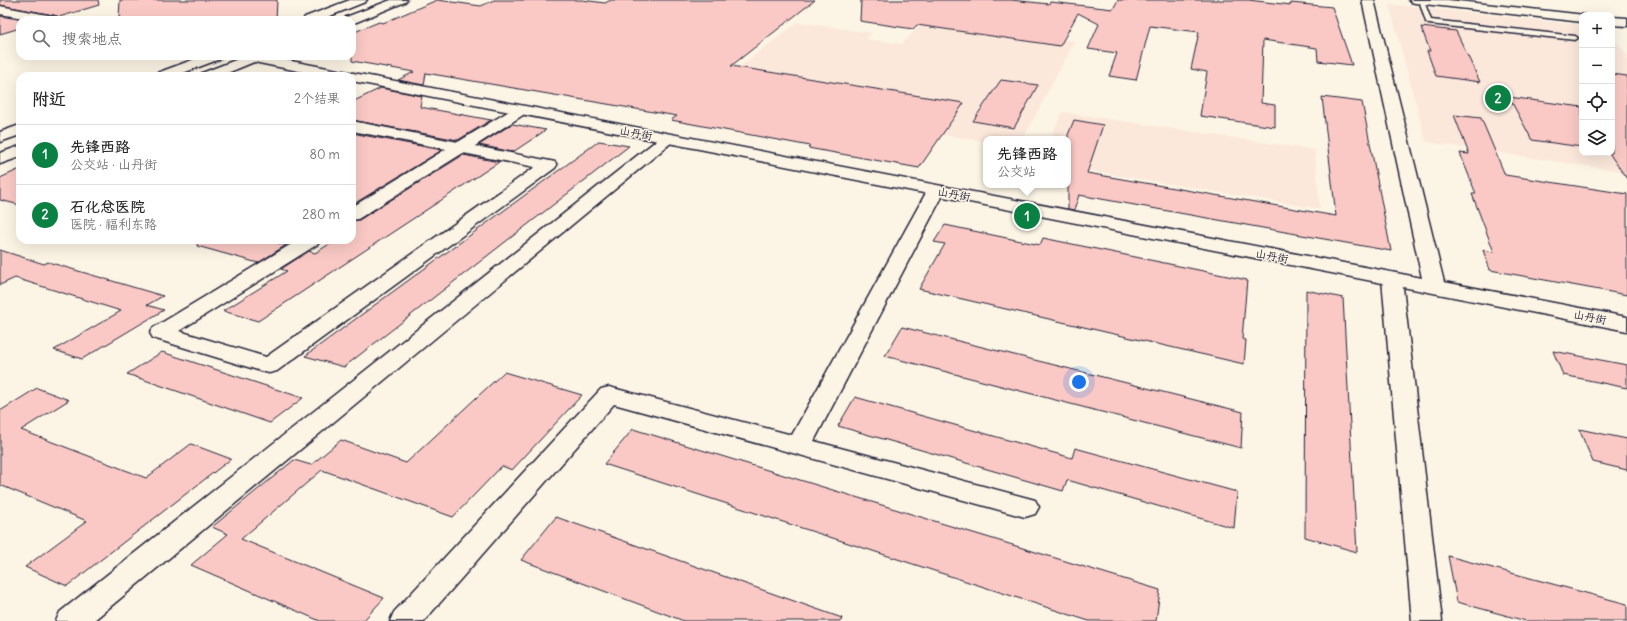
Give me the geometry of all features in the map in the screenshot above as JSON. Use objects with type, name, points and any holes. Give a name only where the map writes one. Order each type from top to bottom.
[{"type":"street","points":[[319,16],[361,0]]},
{"type":"street","points":[[356,18],[401,0]]},
{"type":"street","points":[[1368,0],[1435,287]]},
{"type":"street","points":[[1418,0],[1579,18]]},
{"type":"street","points":[[0,10],[32,16]]},
{"type":"street","points":[[1615,21],[1627,22]]},
{"type":"street","points":[[173,72],[204,60]]},
{"type":"street","points":[[216,72],[244,60]]},
{"type":"street","points":[[266,60],[324,72]]},
{"type":"street","name":"山丹街","points":[[356,79],[1627,324]]},
{"type":"street","points":[[356,213],[521,110]]},
{"type":"street","points":[[305,244],[162,333],[269,366],[549,165],[356,127]]},
{"type":"street","points":[[0,137],[16,131]]},
{"type":"street","points":[[71,621],[667,139]]},
{"type":"street","points":[[0,159],[16,153]]},
{"type":"street","points":[[799,446],[936,191]]},
{"type":"street","points":[[1392,279],[1427,621]]},
{"type":"street","points":[[405,621],[609,395],[1025,507]]},
{"type":"lane","points":[[1418,0],[1429,22],[1575,38]]},
{"type":"shaded area","points":[[1389,4],[1579,25],[1579,156],[1615,156],[1615,41],[1627,55],[1627,172],[1426,142]]},
{"type":"shaded area","points":[[925,21],[1075,41],[1025,136],[983,136],[983,141],[713,95],[735,70],[798,22],[872,33],[866,39],[902,44]]},
{"type":"shaded area","points":[[1062,112],[1315,150],[1320,209],[1071,168],[1071,136],[1051,136]]},
{"type":"building","points":[[0,0],[98,0],[99,5],[62,16],[56,16],[0,5]]},
{"type":"building","points":[[120,0],[277,0],[276,16],[119,16]]},
{"type":"building","points":[[437,0],[481,6],[494,0],[582,0],[605,3],[611,0],[815,0],[731,66],[964,103],[919,168],[808,148],[810,146],[671,120],[677,116],[426,73],[424,85],[398,80],[414,72],[352,61],[356,60],[356,31],[379,22],[383,23]]},
{"type":"building","points":[[861,0],[1011,0],[1049,4],[1050,2],[1113,9],[1118,0],[1248,0],[1291,5],[1291,3],[1332,7],[1352,65],[1318,61],[1317,48],[1263,40],[1261,103],[1275,105],[1275,127],[1200,116],[1207,72],[1191,69],[1199,32],[1150,26],[1136,80],[1109,76],[1117,53],[1088,49],[1099,24],[1078,13],[1060,46],[917,25],[913,29],[860,21]]},
{"type":"building","points":[[0,16],[16,19],[16,29],[0,34]]},
{"type":"building","points":[[1421,27],[1456,31],[1480,82],[1436,76],[1427,51],[1430,51]]},
{"type":"building","points":[[1615,74],[1627,76],[1627,179],[1611,156],[1615,156]]},
{"type":"building","points":[[1001,80],[1038,85],[1014,128],[973,121]]},
{"type":"building","points":[[381,88],[422,96],[420,107],[491,120],[458,140],[356,121],[356,100]]},
{"type":"building","points":[[1322,97],[1362,102],[1391,251],[1079,195],[1074,210],[1068,209],[1068,188],[1071,188],[1071,136],[1068,135],[1074,120],[1103,125],[1087,173],[1336,216]]},
{"type":"building","points":[[1509,97],[1579,107],[1579,147],[1532,140]]},
{"type":"building","points":[[1454,115],[1481,118],[1505,175],[1627,194],[1627,295],[1490,270],[1483,250],[1494,252],[1472,194],[1476,194],[1460,153],[1469,154]]},
{"type":"building","points":[[512,124],[546,130],[513,152],[479,145]]},
{"type":"building","points":[[356,134],[442,150],[356,203]]},
{"type":"building","points":[[599,141],[629,146],[344,367],[305,356]]},
{"type":"building","points":[[463,155],[499,162],[258,321],[223,311],[287,271],[281,269],[309,251],[315,253],[330,244],[356,244],[356,220]]},
{"type":"building","points":[[16,171],[16,204],[0,200],[0,178]]},
{"type":"building","points":[[945,225],[1040,245],[1043,238],[1247,280],[1242,339],[1246,340],[1244,364],[919,289],[945,244],[934,242]]},
{"type":"building","points":[[197,244],[286,245],[258,263],[197,246]]},
{"type":"building","points":[[0,250],[44,264],[48,262],[163,296],[147,305],[164,310],[82,359],[54,350],[121,311],[15,278],[0,285]]},
{"type":"building","points":[[1306,290],[1343,298],[1357,552],[1305,537]]},
{"type":"building","points":[[902,327],[1243,412],[1241,448],[885,356]]},
{"type":"building","points":[[1553,351],[1627,365],[1627,388],[1563,375]]},
{"type":"building","points":[[162,352],[303,398],[270,423],[127,374]]},
{"type":"building","points":[[504,372],[582,395],[512,470],[502,466],[453,517],[322,470],[241,539],[384,598],[363,621],[320,621],[191,565],[228,534],[212,527],[294,460],[311,465],[341,440],[406,463]]},
{"type":"building","points":[[37,388],[69,400],[21,430],[146,478],[191,444],[231,459],[67,586],[25,567],[87,521],[0,485],[0,411]]},
{"type":"building","points":[[855,397],[1072,458],[1075,448],[1237,492],[1234,528],[1067,480],[1063,491],[838,426]]},
{"type":"building","points":[[633,429],[1160,590],[1156,621],[1089,621],[604,464]]},
{"type":"building","points":[[1579,429],[1627,439],[1627,470],[1593,462]]},
{"type":"building","points":[[556,517],[842,618],[841,621],[684,621],[521,560]]},
{"type":"building","points":[[1448,556],[1627,604],[1627,621],[1526,621],[1457,602]]},
{"type":"place","name":"石化总医院","points":[[1498,98]]},
{"type":"place","name":"先锋西路","points":[[1027,216]]}]
